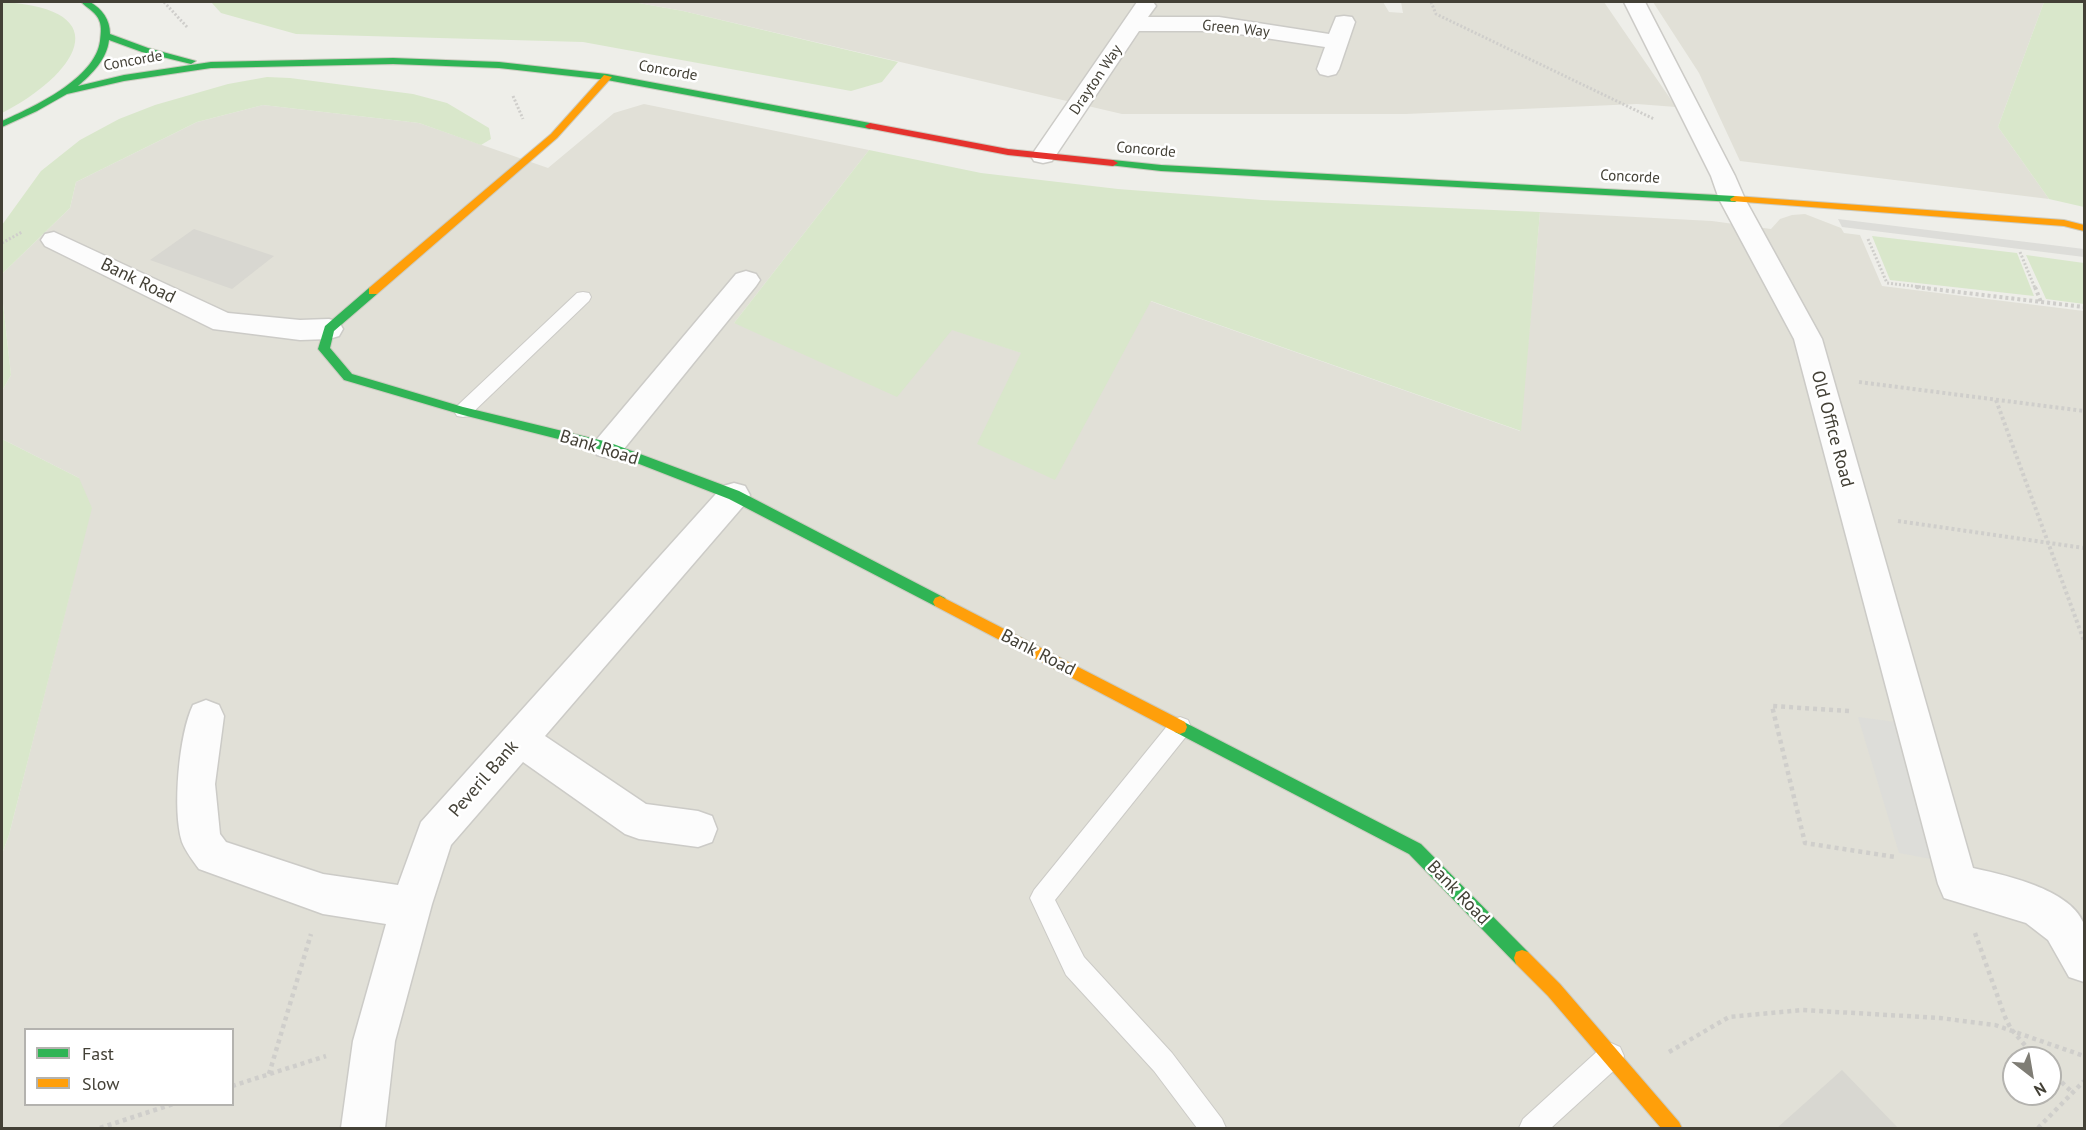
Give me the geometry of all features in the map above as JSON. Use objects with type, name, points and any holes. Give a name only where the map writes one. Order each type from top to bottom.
[{"type":"street","points":[[2,124],[62,93],[77,82],[92,66],[108,36],[100,14],[88,2]]},
{"type":"street","name":"Drayton Way","points":[[1043,156],[1134,24],[1145,2]]},
{"type":"street","name":"Old Office Road","points":[[1634,2],[1724,176],[1732,198],[1808,339],[1958,884]]},
{"type":"street","points":[[1328,69],[1345,20]]},
{"type":"street","name":"Green Way","points":[[1134,24],[1219,24],[1337,42]]},
{"type":"street","name":"Concorde","points":[[108,36],[145,50],[210,65]]},
{"type":"street","name":"Concorde","points":[[62,93],[124,78],[210,65],[393,61],[499,65],[607,77],[1008,152],[1043,156],[1161,168],[1290,177],[1732,198],[2064,224],[2085,228]]},
{"type":"street","points":[[329,329],[555,136],[607,77]]},
{"type":"street","name":"Bank Road","points":[[54,240],[223,322],[300,330],[329,329],[324,349],[348,377],[463,411],[608,447],[734,495],[1415,849],[1554,990],[1673,1128]]},
{"type":"street","points":[[608,447],[746,280]]},
{"type":"street","name":"Peveril Bank","points":[[363,1128],[374,1041],[412,904],[435,835],[734,495]]},
{"type":"street","points":[[206,717],[196,784],[201,840],[213,856],[323,894],[393,905],[412,904]]},
{"type":"street","points":[[519,739],[639,821],[698,829]]},
{"type":"street","points":[[1958,884],[2019,900],[2043,911],[2061,926],[2085,962]]},
{"type":"lane","points":[[463,411],[583,297]]},
{"type":"lane","points":[[1180,727],[1042,898],[1075,966],[1163,1062],[1213,1128]]},
{"type":"lane","points":[[1532,1128],[1611,1056]]},
{"type":"path","points":[[164,2],[184,26],[193,29]]},
{"type":"path","points":[[1431,2],[1436,14],[1707,144]]},
{"type":"path","points":[[510,91],[524,122]]},
{"type":"path","points":[[1865,233],[1887,283],[2085,307]]},
{"type":"path","points":[[2020,251],[2041,302]]},
{"type":"path","points":[[1818,377],[2085,411]]},
{"type":"path","points":[[1996,399],[2085,641]]},
{"type":"path","points":[[1856,515],[2085,548]]},
{"type":"path","points":[[1849,711],[1772,706],[1805,843],[1895,857]]},
{"type":"path","points":[[1958,884],[2011,1029],[2026,1046]]},
{"type":"path","points":[[269,1074],[323,894]]},
{"type":"path","points":[[1630,1078],[1676,1047],[1730,1017],[1802,1010],[1940,1018],[2011,1029],[2085,1056]]},
{"type":"path","points":[[234,1085],[374,1041]]},
{"type":"path","points":[[2038,1128],[2085,1081]]},
{"type":"path","points":[[2062,1082],[2073,1093]]},
{"type":"path","points":[[100,1128],[167,1106]]},
{"type":"shaded area","points":[[633,2],[1383,2],[1389,12],[1403,13],[1401,2],[1604,2],[1676,107],[1637,104],[1406,114],[1122,114],[683,11]]},
{"type":"shaded area","points":[[1653,2],[2044,2],[1998,127],[2049,199],[1740,161],[1699,73]]},
{"type":"shaded area","points":[[644,104],[869,150],[734,323],[952,329],[1022,353],[1150,301],[1520,431],[1540,212],[1712,221],[1771,229],[1780,219],[1805,214],[1841,228],[1844,233],[1860,235],[1882,286],[2084,311],[2084,1128],[2,1128],[2,854],[9,835],[72,585],[79,478],[2,439],[2,391],[11,375],[2,295],[2,274],[70,208],[76,182],[197,122],[263,105],[419,123],[548,168],[614,113]]},
{"type":"shaded area","points":[[1838,219],[2084,249],[2084,257],[1842,227]]},
{"type":"shaded area","points":[[1858,717],[1896,722],[1942,861],[1899,853]]},
{"type":"green space","points":[[2,2],[39,7],[63,17],[74,30],[74,46],[66,63],[50,81],[28,98],[2,113]]},
{"type":"green space","points":[[211,2],[633,2],[683,11],[898,62],[882,82],[851,91],[583,42],[296,34],[221,13]]},
{"type":"green space","points":[[2044,2],[2084,2],[2084,207],[2049,199],[1998,127]]},
{"type":"green space","points":[[267,77],[413,94],[447,103],[489,128],[491,139],[481,145],[419,123],[263,105],[197,122],[76,182],[70,208],[2,274],[2,225],[41,171],[80,140],[119,119],[155,105],[228,84]]},
{"type":"green space","points":[[869,150],[981,173],[1118,189],[1262,200],[1540,212],[1521,431],[1151,301],[1055,480],[977,444],[1021,353],[952,330],[897,397],[734,323]]},
{"type":"green space","points":[[1872,236],[2017,253],[2034,296],[1890,280]]},
{"type":"green space","points":[[2026,255],[2084,263],[2084,304],[2046,299]]},
{"type":"green space","points":[[2,295],[11,375],[2,391]]},
{"type":"green space","points":[[2,439],[79,478],[92,508],[9,835],[2,854]]},
{"type":"building","points":[[194,229],[274,256],[232,289],[150,260]]},
{"type":"building","points":[[1842,1070],[1898,1128],[1777,1128]]},
{"type":"traffic: fast","points":[[2,124],[68,89],[96,62],[104,47],[106,30],[99,13],[85,2]]},
{"type":"traffic: fast","points":[[108,36],[145,50],[191,61]]},
{"type":"traffic: fast","points":[[62,92],[124,78],[211,65],[393,61],[499,65],[607,77],[870,126]]},
{"type":"traffic: fast","points":[[1113,163],[1161,168],[1735,199]]},
{"type":"traffic: fast","points":[[373,291],[329,329],[324,349],[348,377],[463,411],[608,447],[734,495],[940,602]]},
{"type":"traffic: fast","points":[[1180,727],[1415,849],[1522,958]]},
{"type":"traffic: slow","points":[[373,291],[554,136],[607,77]]},
{"type":"traffic: slow","points":[[1735,199],[2064,223],[2084,228]]},
{"type":"traffic: slow","points":[[940,602],[1180,727]]},
{"type":"traffic: slow","points":[[1522,958],[1554,990],[1673,1128]]},
{"type":"traffic: jam","points":[[870,126],[1008,152],[1113,163]]}]
